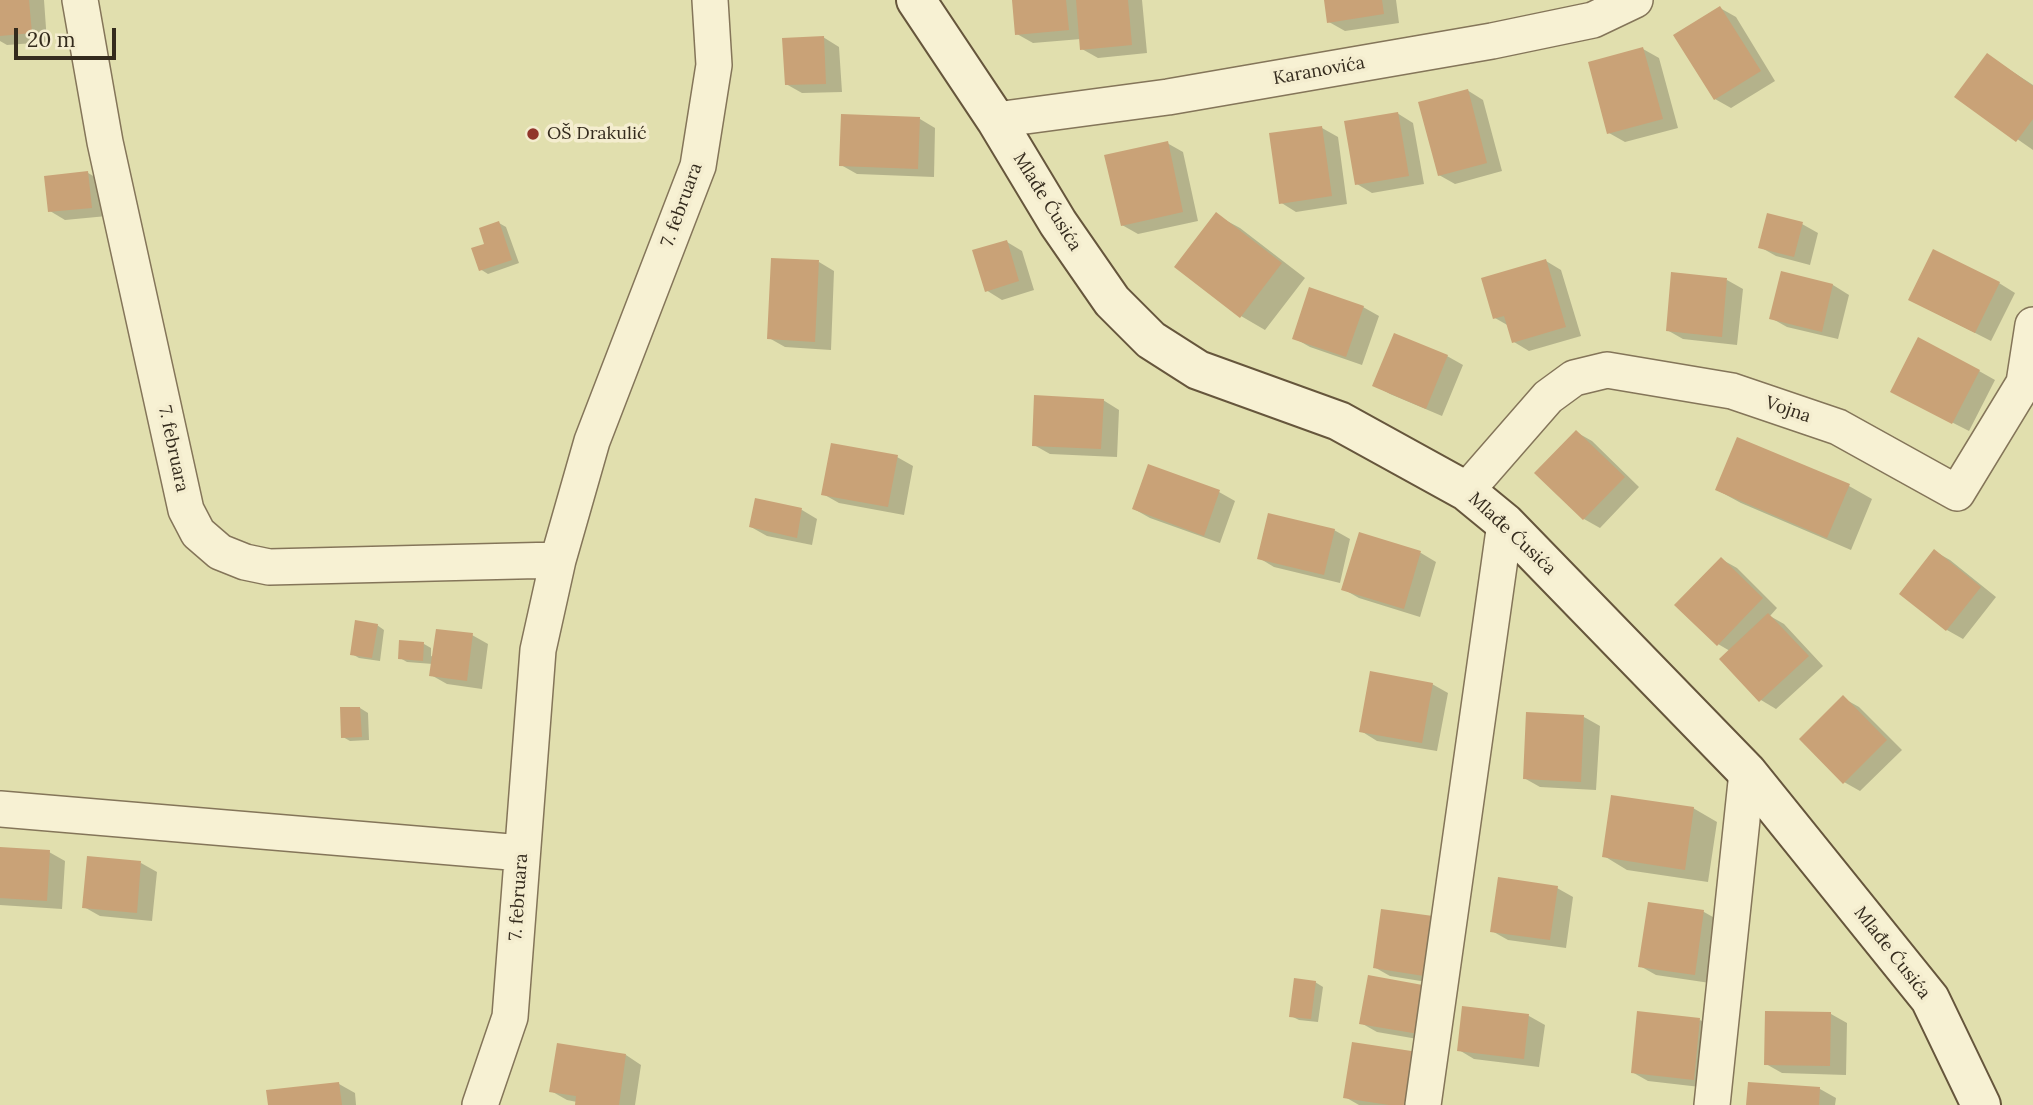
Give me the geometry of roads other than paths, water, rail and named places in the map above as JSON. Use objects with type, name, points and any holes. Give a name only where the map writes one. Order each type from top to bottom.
[{"type":"street","name":"7. februara","points":[[80,0],[105,142],[186,510],[198,533],[220,552],[244,562],[269,567],[558,560]]},
{"type":"street","name":"7. februara","points":[[480,1105],[510,1017],[538,650],[558,560],[592,440],[698,166],[714,65],[710,0]]},
{"type":"street","name":"Mlađe Ćusića","points":[[916,0],[996,120],[1058,223],[1112,301],[1151,340],[1198,370],[1339,421],[1465,491],[1505,523],[1748,772],[1930,999],[1981,1105]]},
{"type":"street","name":"Karanovića","points":[[996,120],[1168,97],[1492,41],[1593,20],[1635,0]]},
{"type":"street","name":"Vojna","points":[[1465,491],[1548,397],[1574,378],[1607,370],[1732,391],[1838,427],[1957,494],[2024,383],[2033,325]]},
{"type":"street","points":[[1423,1105],[1505,523]]},
{"type":"street","points":[[1712,1105],[1748,772]]},
{"type":"street","points":[[0,809],[522,853]]},
{"type":"place","name":"OŠ Drakulić","points":[[533,134]]}]
